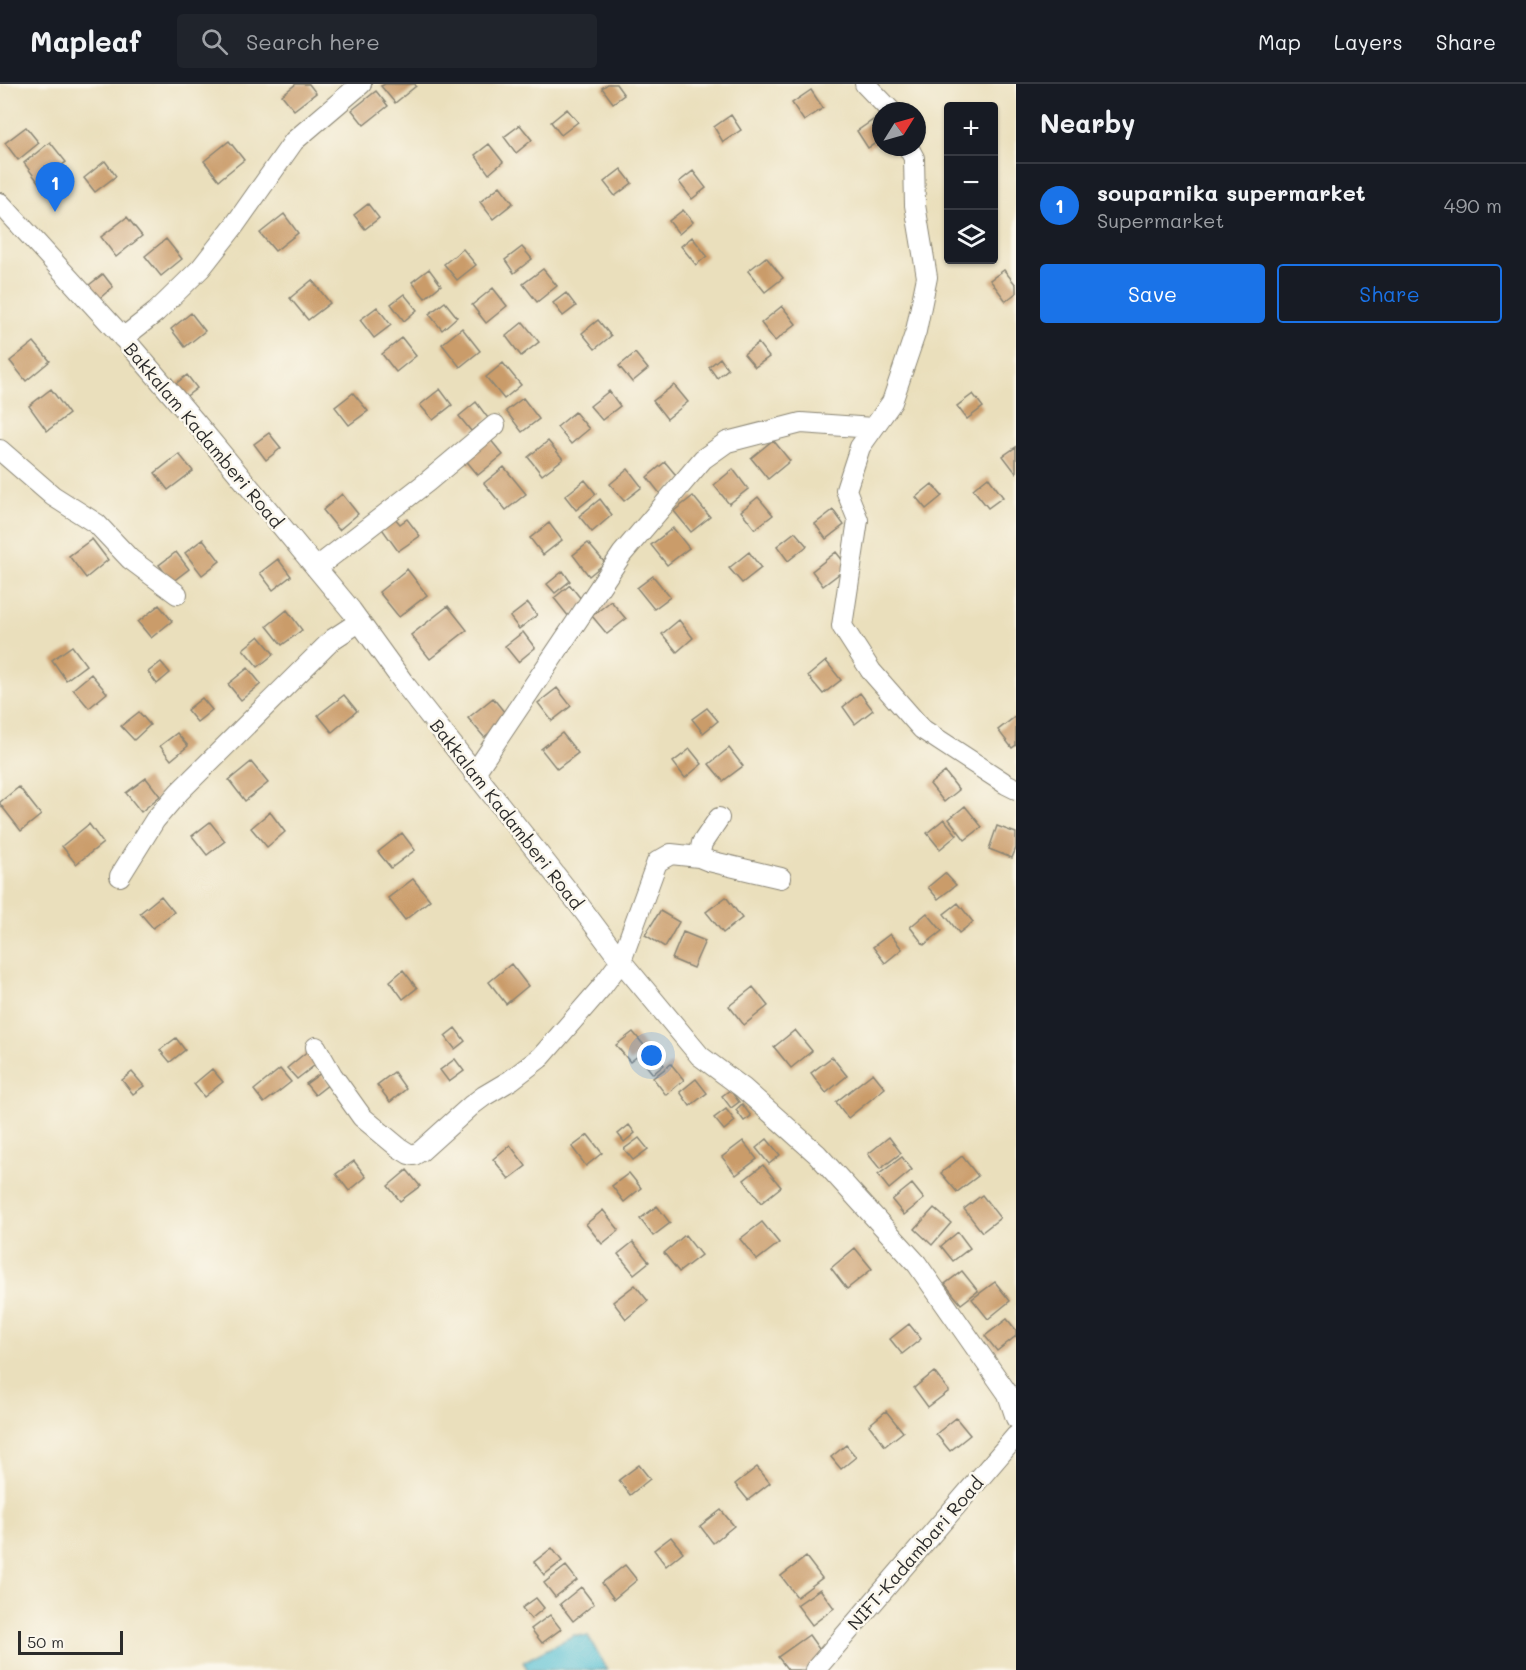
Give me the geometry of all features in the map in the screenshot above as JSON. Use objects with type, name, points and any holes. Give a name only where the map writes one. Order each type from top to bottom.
[{"type":"street","points":[[123,338],[156,312],[201,268],[234,226],[294,141],[361,84]]},
{"type":"street","points":[[865,84],[882,102]]},
{"type":"street","points":[[913,156],[915,206],[927,277],[916,331],[892,402],[860,447],[846,490],[858,520],[842,626],[871,671],[922,729],[1016,789]]},
{"type":"street","name":"Bakkalam Kadamberi Road","points":[[0,203],[123,338],[316,568],[621,961],[700,1056],[743,1088],[817,1154],[917,1264],[1008,1394],[1016,1418]]},
{"type":"street","points":[[474,774],[622,554],[703,459],[727,442],[801,423],[873,428]]},
{"type":"street","points":[[316,568],[427,483],[495,425]]},
{"type":"street","points":[[0,450],[53,496],[97,524],[130,559],[177,594]]},
{"type":"street","points":[[120,876],[155,820],[179,792],[333,639],[360,622]]},
{"type":"street","points":[[699,857],[702,843],[719,818]]},
{"type":"street","points":[[316,1047],[332,1075],[362,1117],[398,1147],[414,1155],[472,1105],[541,1057],[601,988],[621,961],[657,862],[671,854],[699,857],[781,878]]},
{"type":"street","name":"NIFT-Kadambari Road","points":[[815,1670],[1016,1436]]},
{"type":"water","points":[[574,1635],[588,1636],[607,1670],[528,1670],[523,1662]]},
{"type":"building","points":[[296,84],[309,84],[316,93],[294,110],[282,95]]},
{"type":"building","points":[[415,84],[416,86],[395,103],[381,86]]},
{"type":"building","points":[[608,84],[616,84],[624,95],[613,103],[602,88]]},
{"type":"building","points":[[811,90],[823,108],[804,121],[792,103]]},
{"type":"building","points":[[376,91],[388,106],[364,125],[352,110]]},
{"type":"building","points":[[567,109],[578,122],[561,135],[551,122]]},
{"type":"building","points":[[731,115],[741,130],[723,142],[714,127]]},
{"type":"building","points":[[872,121],[872,146],[868,148],[857,131]]},
{"type":"building","points":[[520,125],[532,140],[516,153],[504,137]]},
{"type":"building","points":[[26,127],[39,143],[18,160],[5,143]]},
{"type":"building","points":[[229,141],[244,160],[219,180],[204,161]]},
{"type":"building","points":[[50,142],[66,162],[39,183],[24,163]]},
{"type":"building","points":[[489,144],[503,162],[489,174],[475,155]]},
{"type":"building","points":[[105,161],[116,176],[95,192],[84,178]]},
{"type":"building","points":[[621,169],[632,183],[615,196],[604,182]]},
{"type":"building","points":[[693,171],[706,188],[692,199],[679,182]]},
{"type":"building","points":[[500,186],[513,203],[493,219],[480,202]]},
{"type":"building","points":[[368,204],[379,218],[365,229],[354,215]]},
{"type":"building","points":[[683,210],[693,222],[679,234],[669,221]]},
{"type":"building","points":[[284,214],[298,233],[275,251],[260,233]]},
{"type":"building","points":[[127,217],[142,236],[116,257],[101,237]]},
{"type":"building","points":[[692,237],[707,256],[696,265],[681,246]]},
{"type":"building","points":[[166,239],[182,259],[161,276],[145,256]]},
{"type":"building","points":[[522,247],[532,259],[514,273],[505,260]]},
{"type":"building","points":[[463,249],[476,265],[457,280],[444,264]]},
{"type":"building","points":[[766,257],[783,278],[765,292],[748,271]]},
{"type":"building","points":[[429,269],[441,285],[425,298],[412,282]]},
{"type":"building","points":[[543,269],[557,286],[537,302],[523,284]]},
{"type":"building","points":[[1004,270],[1016,285],[1016,293],[1006,301],[990,280]]},
{"type":"building","points":[[103,274],[113,287],[95,302],[84,289]]},
{"type":"building","points":[[312,280],[330,303],[308,320],[290,298]]},
{"type":"building","points":[[493,288],[507,306],[486,323],[472,305]]},
{"type":"building","points":[[566,293],[576,306],[563,316],[553,303]]},
{"type":"building","points":[[404,294],[417,310],[404,321],[391,304]]},
{"type":"building","points":[[445,302],[457,317],[442,330],[429,314]]},
{"type":"building","points":[[782,306],[796,324],[775,341],[761,323]]},
{"type":"building","points":[[377,307],[391,325],[374,338],[360,320]]},
{"type":"building","points":[[191,313],[205,331],[185,347],[171,329]]},
{"type":"building","points":[[598,320],[611,336],[595,349],[582,333]]},
{"type":"building","points":[[523,322],[539,342],[521,356],[506,336]]},
{"type":"building","points":[[462,328],[480,351],[460,367],[442,344]]},
{"type":"building","points":[[402,338],[416,356],[396,372],[382,354]]},
{"type":"building","points":[[34,342],[50,361],[26,381],[10,361]]},
{"type":"building","points":[[758,343],[769,357],[755,367],[744,354]]},
{"type":"building","points":[[635,353],[648,369],[632,382],[619,366]]},
{"type":"building","points":[[720,358],[728,369],[717,378],[709,367]]},
{"type":"building","points":[[503,363],[521,385],[504,399],[486,377]]},
{"type":"building","points":[[187,375],[197,388],[184,398],[174,385]]},
{"type":"building","points":[[674,385],[688,402],[667,419],[653,401]]},
{"type":"building","points":[[51,389],[69,414],[47,431],[29,406]]},
{"type":"building","points":[[440,389],[452,405],[433,420],[420,405]]},
{"type":"building","points":[[609,391],[620,406],[602,420],[590,406]]},
{"type":"building","points":[[353,393],[368,411],[349,425],[335,407]]},
{"type":"building","points":[[973,394],[983,407],[967,419],[957,406]]},
{"type":"building","points":[[523,398],[539,419],[522,432],[506,411]]},
{"type":"building","points":[[476,402],[488,418],[471,431],[459,416]]},
{"type":"building","points":[[575,412],[589,429],[571,444],[557,427]]},
{"type":"building","points":[[269,433],[281,448],[266,460],[254,444]]},
{"type":"building","points":[[489,438],[503,455],[478,475],[464,458]]},
{"type":"building","points":[[773,440],[790,461],[768,479],[751,458]]},
{"type":"building","points":[[548,441],[563,459],[542,475],[528,457]]},
{"type":"building","points":[[1016,447],[1016,473],[1003,456]]},
{"type":"building","points":[[179,454],[193,471],[168,490],[155,473]]},
{"type":"building","points":[[665,462],[680,480],[661,495],[647,477]]},
{"type":"building","points":[[504,467],[526,494],[506,510],[484,483]]},
{"type":"building","points":[[628,469],[642,487],[624,501],[610,484]]},
{"type":"building","points":[[733,469],[748,489],[729,504],[714,485]]},
{"type":"building","points":[[988,477],[1003,497],[988,508],[973,489]]},
{"type":"building","points":[[585,480],[596,494],[576,510],[565,496]]},
{"type":"building","points":[[932,484],[942,496],[926,509],[916,497]]},
{"type":"building","points":[[342,494],[358,514],[339,530],[323,510]]},
{"type":"building","points":[[693,496],[710,517],[691,532],[674,511]]},
{"type":"building","points":[[758,497],[773,515],[755,529],[741,511]]},
{"type":"building","points":[[600,499],[612,515],[592,532],[579,516]]},
{"type":"building","points":[[833,510],[844,525],[826,539],[815,524]]},
{"type":"building","points":[[393,516],[400,524],[407,519],[420,536],[398,551],[380,526]]},
{"type":"building","points":[[549,523],[562,540],[543,555],[530,538]]},
{"type":"building","points":[[673,528],[689,548],[667,565],[651,545]]},
{"type":"building","points":[[795,532],[807,546],[788,561],[777,546]]},
{"type":"building","points":[[92,539],[108,560],[86,578],[69,556]]},
{"type":"building","points":[[203,539],[220,561],[202,575],[185,553]]},
{"type":"building","points":[[588,543],[605,563],[589,576],[573,555]]},
{"type":"building","points":[[176,552],[189,569],[172,582],[159,565]]},
{"type":"building","points":[[749,552],[761,568],[742,583],[729,568]]},
{"type":"building","points":[[836,552],[848,567],[823,586],[812,571]]},
{"type":"building","points":[[278,559],[291,576],[273,590],[260,573]]},
{"type":"building","points":[[407,569],[427,595],[399,617],[379,592]]},
{"type":"building","points":[[563,571],[570,581],[555,593],[547,584]]},
{"type":"building","points":[[653,576],[670,597],[654,609],[637,588]]},
{"type":"building","points":[[570,585],[585,604],[569,617],[554,598]]},
{"type":"building","points":[[611,601],[626,619],[607,634],[592,616]]},
{"type":"building","points":[[528,603],[537,615],[519,629],[510,617]]},
{"type":"building","points":[[159,605],[172,621],[151,638],[138,622]]},
{"type":"building","points":[[448,606],[467,630],[430,659],[411,635]]},
{"type":"building","points":[[287,610],[302,630],[282,645],[267,626]]},
{"type":"building","points":[[679,620],[693,638],[677,652],[662,634]]},
{"type":"building","points":[[523,632],[535,648],[518,662],[505,646]]},
{"type":"building","points":[[259,636],[274,654],[258,667],[243,649]]},
{"type":"building","points":[[72,646],[86,665],[66,680],[52,660]]},
{"type":"building","points":[[826,661],[841,680],[823,694],[808,676]]},
{"type":"building","points":[[161,662],[170,673],[157,684],[148,672]]},
{"type":"building","points":[[248,668],[261,684],[241,700],[228,684]]},
{"type":"building","points":[[91,674],[107,693],[89,708],[73,689]]},
{"type":"building","points":[[557,688],[571,706],[552,721],[538,703]]},
{"type":"building","points":[[860,693],[873,710],[855,724],[843,707]]},
{"type":"building","points":[[344,695],[357,711],[332,732],[318,715]]},
{"type":"building","points":[[202,698],[212,710],[197,722],[187,710]]},
{"type":"building","points":[[493,698],[509,718],[484,737],[468,718]]},
{"type":"building","points":[[707,708],[718,721],[703,733],[692,719]]},
{"type":"building","points":[[139,712],[150,725],[134,740],[121,726]]},
{"type":"building","points":[[1016,716],[1016,745],[1012,748],[998,730]]},
{"type":"building","points":[[177,733],[188,746],[171,760],[160,746]]},
{"type":"building","points":[[562,733],[578,753],[557,769],[541,749]]},
{"type":"building","points":[[729,748],[743,766],[723,781],[709,764]]},
{"type":"building","points":[[690,749],[702,764],[685,778],[673,762]]},
{"type":"building","points":[[251,762],[268,783],[245,801],[229,780]]},
{"type":"building","points":[[945,772],[959,790],[944,802],[930,784]]},
{"type":"building","points":[[146,778],[160,796],[141,812],[126,793]]},
{"type":"building","points":[[19,787],[41,815],[21,831],[0,804]]},
{"type":"building","points":[[965,806],[982,827],[965,840],[949,819]]},
{"type":"building","points":[[270,812],[285,832],[267,847],[251,828]]},
{"type":"building","points":[[944,819],[957,835],[940,849],[927,833]]},
{"type":"building","points":[[210,822],[225,841],[207,855],[192,836]]},
{"type":"building","points":[[89,824],[103,843],[76,864],[62,846]]},
{"type":"building","points":[[997,826],[1016,833],[1016,848],[1012,858],[989,849]]},
{"type":"building","points":[[402,833],[415,850],[391,868],[378,852]]},
{"type":"building","points":[[945,873],[956,885],[938,899],[928,887]]},
{"type":"building","points":[[413,879],[430,900],[405,920],[388,898]]},
{"type":"building","points":[[161,896],[174,912],[153,928],[140,913]]},
{"type":"building","points":[[726,897],[742,918],[723,933],[706,912]]},
{"type":"building","points":[[958,903],[973,922],[959,933],[944,914]]},
{"type":"building","points":[[660,911],[679,922],[665,947],[645,935]]},
{"type":"building","points":[[927,913],[942,931],[924,945],[910,927]]},
{"type":"building","points":[[683,932],[705,941],[693,968],[672,959]]},
{"type":"building","points":[[890,934],[902,949],[885,963],[873,947]]},
{"type":"building","points":[[511,964],[528,986],[506,1004],[489,982]]},
{"type":"building","points":[[403,970],[417,988],[403,999],[390,981]]},
{"type":"building","points":[[753,987],[768,1006],[744,1025],[729,1006]]},
{"type":"building","points":[[455,1028],[465,1041],[455,1049],[445,1036]]},
{"type":"building","points":[[795,1030],[812,1051],[791,1068],[774,1047]]},
{"type":"building","points":[[633,1032],[647,1049],[630,1062],[616,1045]]},
{"type":"building","points":[[176,1038],[185,1050],[170,1062],[160,1050]]},
{"type":"building","points":[[309,1050],[319,1062],[297,1079],[287,1068]]},
{"type":"building","points":[[656,1055],[664,1065],[653,1074],[645,1064]]},
{"type":"building","points":[[832,1057],[847,1076],[826,1093],[811,1073]]},
{"type":"building","points":[[455,1059],[464,1071],[449,1082],[440,1070]]},
{"type":"building","points":[[671,1064],[684,1080],[666,1095],[653,1078]]},
{"type":"building","points":[[212,1069],[223,1082],[204,1097],[194,1084]]},
{"type":"building","points":[[280,1069],[291,1082],[264,1103],[254,1090]]},
{"type":"building","points":[[132,1072],[144,1086],[133,1094],[122,1080]]},
{"type":"building","points":[[394,1072],[406,1089],[390,1102],[377,1085]]},
{"type":"building","points":[[321,1073],[329,1084],[315,1095],[306,1084]]},
{"type":"building","points":[[873,1073],[885,1088],[848,1118],[836,1102]]},
{"type":"building","points":[[696,1079],[707,1093],[690,1106],[680,1092]]},
{"type":"building","points":[[730,1090],[739,1102],[731,1108],[722,1096]]},
{"type":"building","points":[[742,1104],[751,1116],[744,1121],[736,1110]]},
{"type":"building","points":[[726,1109],[735,1121],[724,1130],[714,1118]]},
{"type":"building","points":[[629,1125],[635,1133],[624,1142],[618,1134]]},
{"type":"building","points":[[588,1135],[602,1153],[586,1166],[572,1147]]},
{"type":"building","points":[[889,1137],[901,1153],[880,1169],[868,1154]]},
{"type":"building","points":[[639,1138],[648,1149],[633,1160],[624,1149]]},
{"type":"building","points":[[767,1139],[780,1155],[769,1164],[756,1148]]},
{"type":"building","points":[[743,1141],[757,1159],[736,1175],[722,1157]]},
{"type":"building","points":[[510,1145],[526,1166],[509,1179],[493,1159]]},
{"type":"building","points":[[962,1156],[978,1176],[957,1192],[941,1173]]},
{"type":"building","points":[[902,1157],[912,1170],[889,1189],[878,1175]]},
{"type":"building","points":[[354,1161],[366,1177],[349,1191],[336,1174]]},
{"type":"building","points":[[763,1165],[781,1187],[761,1203],[744,1180]]},
{"type":"building","points":[[407,1170],[420,1186],[400,1201],[388,1186]]},
{"type":"building","points":[[629,1173],[641,1188],[624,1202],[612,1186]]},
{"type":"building","points":[[912,1184],[924,1199],[904,1215],[892,1200]]},
{"type":"building","points":[[982,1195],[1000,1218],[982,1232],[964,1209]]},
{"type":"building","points":[[657,1206],[670,1223],[653,1236],[640,1219]]},
{"type":"building","points":[[934,1208],[951,1223],[932,1245],[915,1229]]},
{"type":"building","points":[[603,1210],[619,1230],[602,1244],[586,1224]]},
{"type":"building","points":[[762,1222],[779,1243],[757,1260],[740,1239]]},
{"type":"building","points":[[958,1232],[970,1248],[953,1261],[941,1246]]},
{"type":"building","points":[[685,1235],[701,1255],[679,1272],[664,1253]]},
{"type":"building","points":[[633,1242],[649,1262],[634,1274],[618,1254]]},
{"type":"building","points":[[855,1248],[872,1269],[847,1289],[831,1268]]},
{"type":"building","points":[[962,1271],[978,1291],[961,1304],[945,1284]]},
{"type":"building","points":[[995,1282],[1010,1301],[988,1319],[972,1299]]},
{"type":"building","points":[[635,1285],[648,1301],[626,1319],[613,1302]]},
{"type":"building","points":[[1007,1319],[1016,1330],[1016,1336],[997,1351],[985,1336]]},
{"type":"building","points":[[909,1324],[921,1339],[902,1354],[890,1339]]},
{"type":"building","points":[[934,1372],[949,1391],[928,1407],[914,1388]]},
{"type":"building","points":[[886,1411],[903,1432],[885,1446],[869,1425]]},
{"type":"building","points":[[956,1418],[970,1435],[950,1451],[936,1434]]},
{"type":"building","points":[[846,1445],[856,1457],[841,1469],[831,1457]]},
{"type":"building","points":[[639,1465],[650,1479],[630,1495],[619,1480]]},
{"type":"building","points":[[757,1467],[770,1483],[748,1500],[735,1484]]},
{"type":"building","points":[[721,1510],[734,1526],[713,1543],[700,1526]]},
{"type":"building","points":[[671,1537],[683,1552],[666,1566],[654,1550]]},
{"type":"building","points":[[552,1548],[562,1561],[544,1575],[534,1562]]},
{"type":"building","points":[[806,1557],[822,1578],[797,1597],[781,1576]]},
{"type":"building","points":[[625,1565],[637,1580],[614,1599],[602,1583]]},
{"type":"building","points":[[566,1566],[577,1580],[555,1597],[544,1583]]},
{"type":"building","points":[[581,1587],[594,1604],[573,1621],[560,1604]]},
{"type":"building","points":[[820,1589],[834,1608],[812,1625],[797,1605]]},
{"type":"building","points":[[536,1598],[544,1608],[531,1619],[522,1608]]},
{"type":"building","points":[[550,1615],[561,1629],[542,1643],[531,1629]]},
{"type":"building","points":[[809,1635],[824,1656],[805,1670],[788,1670],[778,1657]]},
{"type":"place","name":"souparnika supermarket","points":[[55,212]]}]
